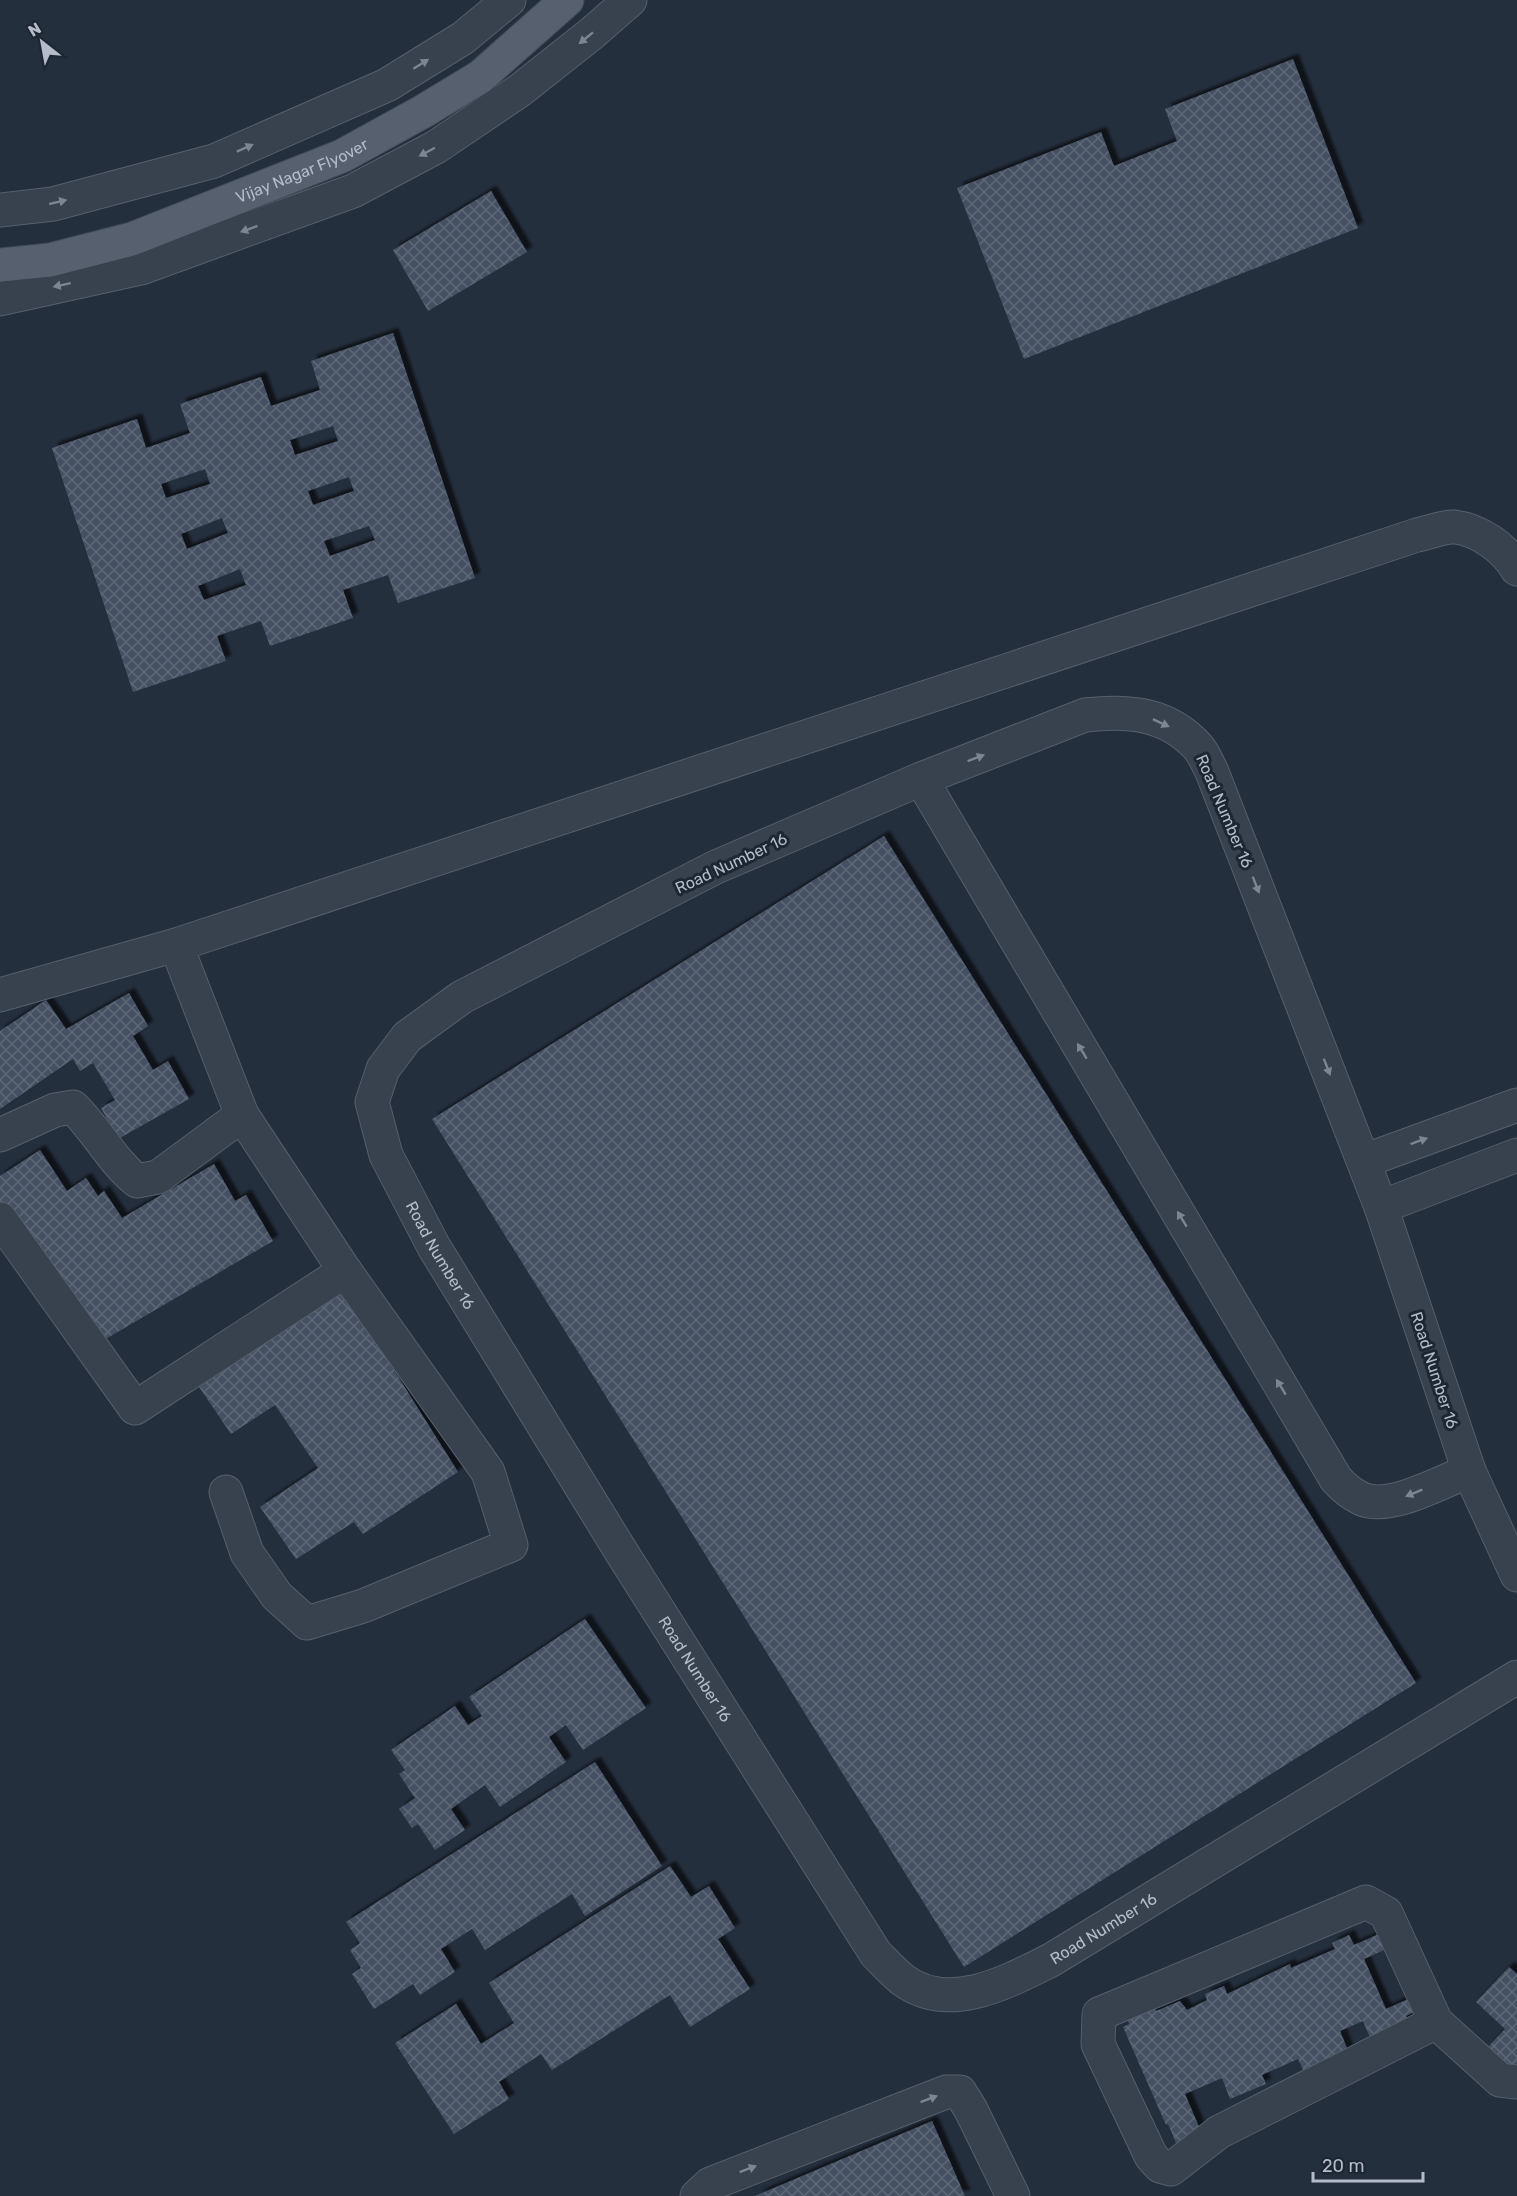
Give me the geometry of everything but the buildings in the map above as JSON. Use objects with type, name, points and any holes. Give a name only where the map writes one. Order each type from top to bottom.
[{"type":"main road","name":"Vijay Nagar Flyover","points":[[0,265],[50,260],[132,239],[342,156],[480,77],[567,0]]},
{"type":"street","points":[[0,210],[53,204],[214,161],[387,85],[463,38],[509,0]]},
{"type":"street","points":[[0,299],[141,268],[353,190],[436,147],[519,91],[630,0]]},
{"type":"street","points":[[0,995],[176,945],[1417,536],[1454,527],[1488,538],[1517,569]]},
{"type":"street","name":"Road Number 16","points":[[1517,1575],[1469,1471],[1364,1161],[1212,772],[1199,748],[1180,732],[1157,720],[1136,713],[1110,712],[1085,715],[921,779],[716,867],[462,997],[407,1037],[383,1069],[372,1102],[386,1155],[434,1247],[622,1553],[876,1954],[904,1981],[933,1994],[966,1994],[999,1986],[1051,1960],[1517,1677]]},
{"type":"street","points":[[921,779],[1336,1479],[1347,1491],[1363,1500],[1381,1503],[1400,1499],[1469,1471]]},
{"type":"street","points":[[176,945],[242,1114],[345,1271],[488,1472],[511,1545],[363,1606],[307,1623],[277,1596],[247,1552],[226,1492]]},
{"type":"street","points":[[1364,1161],[1517,1105]]},
{"type":"street","points":[[0,1135],[55,1110],[72,1107],[87,1120],[121,1168],[137,1181],[158,1177],[242,1114]]},
{"type":"street","points":[[1381,1208],[1517,1155]]},
{"type":"street","points":[[0,1219],[135,1408],[345,1271]]},
{"type":"street","points":[[1436,2022],[1219,2132],[1172,2182],[1151,2156],[1098,2044],[1099,2014],[1366,1902],[1386,1913],[1436,2022],[1500,2080],[1517,2082]]},
{"type":"street","points":[[697,2196],[710,2184],[946,2092],[960,2092],[1013,2196]]}]
